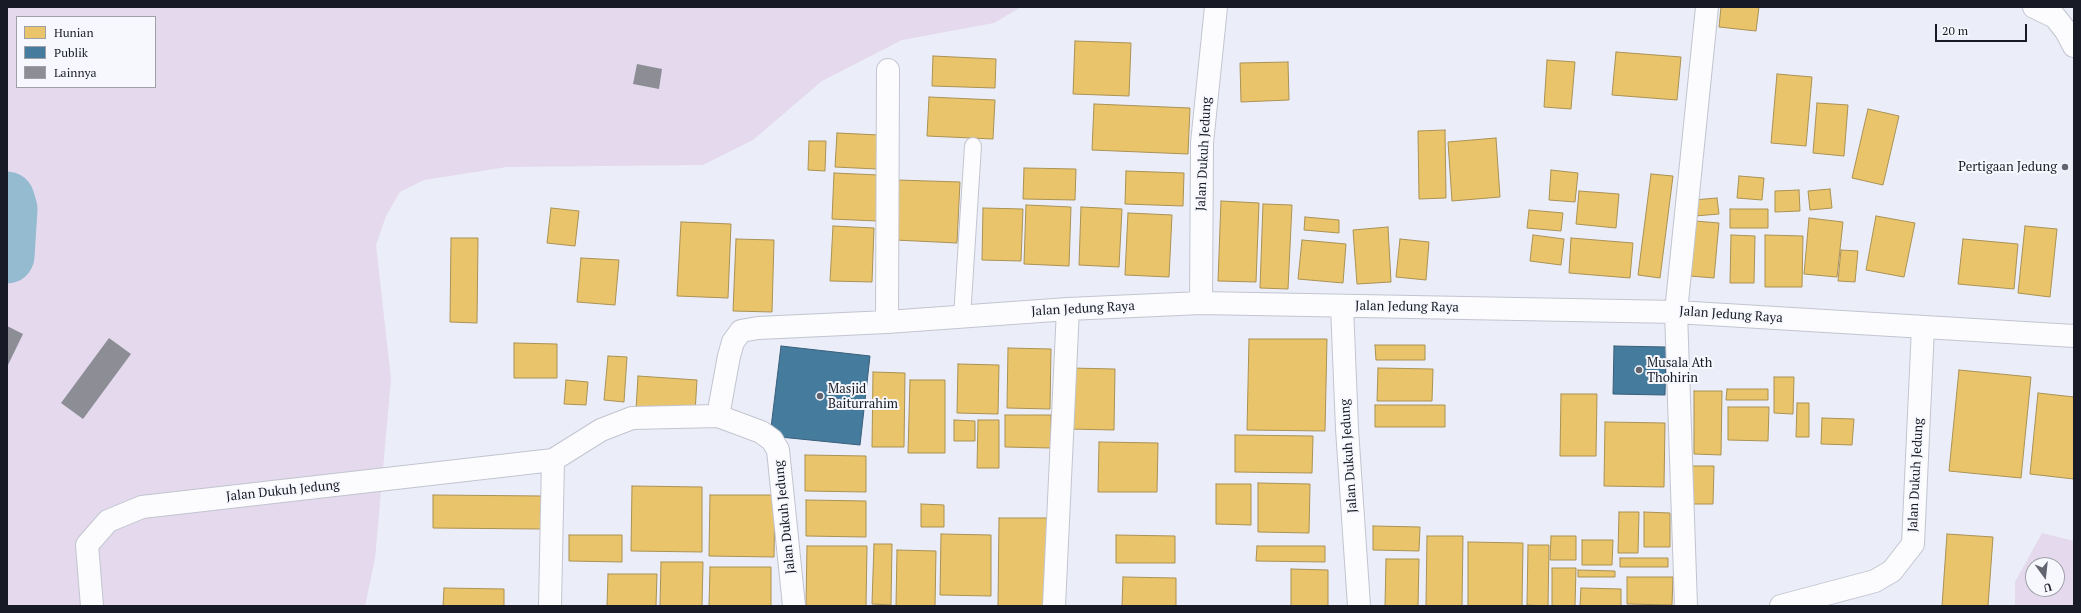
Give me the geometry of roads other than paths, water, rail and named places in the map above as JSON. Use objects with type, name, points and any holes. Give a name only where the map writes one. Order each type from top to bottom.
[{"type":"street","name":"Jalan Dukuh Jedung","points":[[1201,303],[1202,143],[1216,7]]},
{"type":"street","points":[[1686,606],[1676,312],[1707,7]]},
{"type":"street","points":[[2034,7],[2055,17],[2066,31],[2074,46]]},
{"type":"street","points":[[887,322],[888,70]]},
{"type":"street","name":"Jalan Jedung Raya","points":[[718,416],[729,356],[733,342],[741,331],[758,328],[887,322],[1068,309],[1201,303],[1676,312],[2074,336]]},
{"type":"street","name":"Jalan Dukuh Jedung","points":[[1342,306],[1346,422],[1358,606]]},
{"type":"street","points":[[1054,606],[1068,309]]},
{"type":"street","name":"Jalan Dukuh Jedung","points":[[1781,606],[1876,581],[1892,572],[1913,544],[1923,327]]},
{"type":"street","name":"Jalan Dukuh Jedung","points":[[92,606],[87,545],[108,521],[142,507],[553,460],[601,430],[632,418],[718,416],[761,432],[772,440],[778,450],[794,606]]},
{"type":"street","points":[[550,606],[553,460]]},
{"type":"lane","points":[[962,317],[973,146]]},
{"type":"waterway","points":[[7,199],[10,209],[7,256]]},
{"type":"place","name":"Pertigaan Jedung","points":[[2065,167]]},
{"type":"place","name":"Musala Ath Thohirin","points":[[1639,370]]},
{"type":"place","name":"Masjid Baiturrahim","points":[[820,396]]}]
